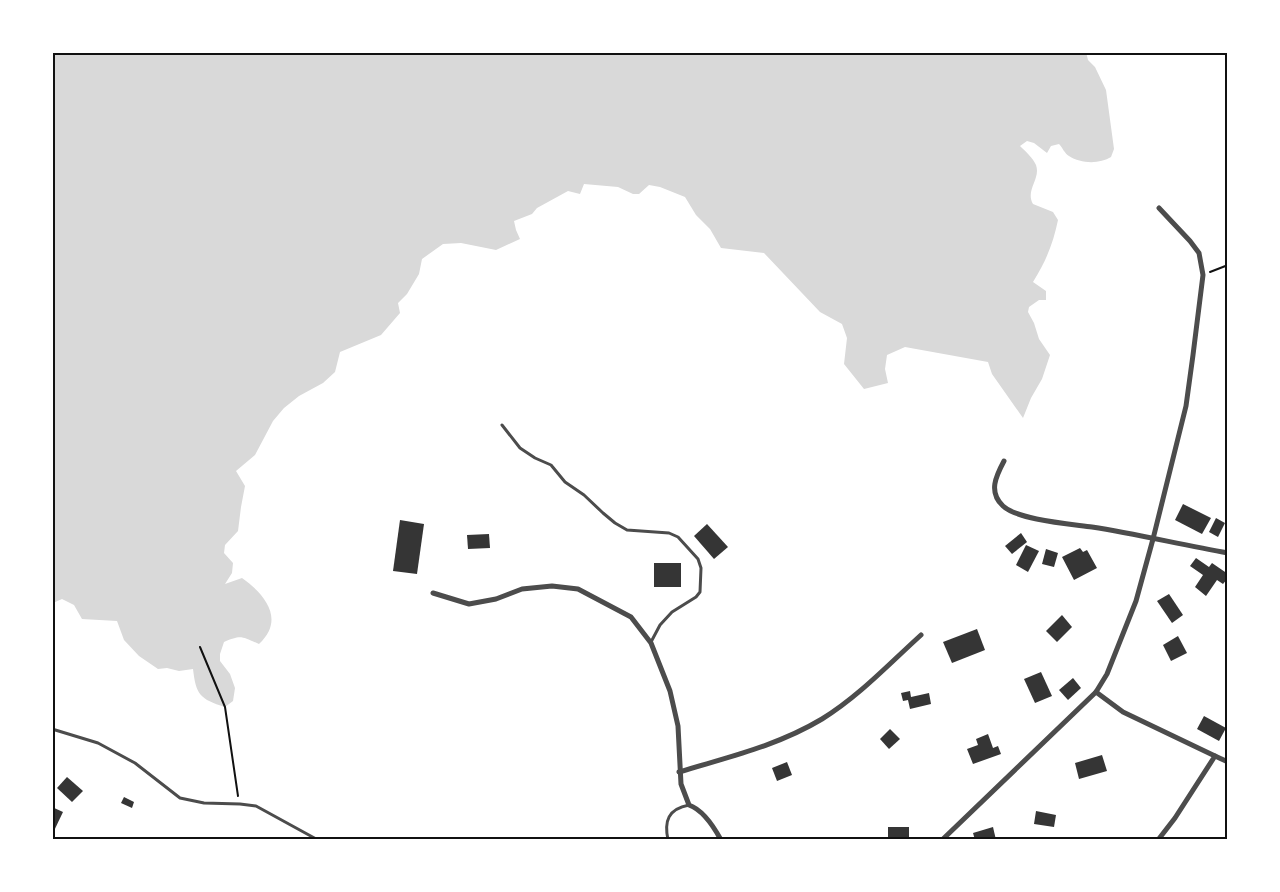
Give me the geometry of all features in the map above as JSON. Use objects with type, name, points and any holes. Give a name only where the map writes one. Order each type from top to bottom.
[{"type":"street","points":[[942,840],[1096,692],[1107,674],[1136,601],[1186,406],[1203,275],[1199,253],[1159,208]]},
{"type":"street","points":[[1004,461],[995,479],[994,487],[997,500],[1008,510],[1063,524],[1092,527],[1228,553]]},
{"type":"street","points":[[433,593],[469,604],[496,599],[522,589],[552,586],[578,590],[631,616],[651,643],[675,706],[678,726],[680,784],[689,805],[696,808],[703,815],[721,840]]},
{"type":"street","points":[[679,772],[764,747],[822,719],[878,675],[921,635]]},
{"type":"street","points":[[1096,692],[1123,712],[1228,762]]},
{"type":"street","points":[[1158,840],[1175,818],[1215,756]]},
{"type":"lane","points":[[502,425],[520,448],[535,458],[551,465],[565,482],[584,495],[615,523],[627,530],[669,533],[678,537],[698,559],[701,568],[700,592],[696,597],[672,612],[660,624],[651,643]]},
{"type":"lane","points":[[52,729],[98,743],[135,763],[180,798],[204,803],[256,806],[318,840]]},
{"type":"lane","points":[[668,840],[666,822],[668,818],[677,809],[689,805]]},
{"type":"path","points":[[1203,275],[1228,265]]},
{"type":"path","points":[[200,647],[225,707],[240,804]]},
{"type":"shaded area","points":[[1086,52],[1088,60],[1095,67],[1106,90],[1114,149],[1111,157],[1101,161],[1085,162],[1068,155],[1059,144],[1051,146],[1047,153],[1034,143],[1027,141],[1020,146],[1036,165],[1037,175],[1031,194],[1033,204],[1053,212],[1058,220],[1054,237],[1042,267],[1033,282],[1046,291],[1046,300],[1039,300],[1029,307],[1028,312],[1039,339],[1050,355],[1042,379],[1031,398],[1023,418],[992,374],[988,362],[905,347],[887,355],[885,369],[888,383],[864,389],[844,364],[847,338],[842,324],[820,312],[764,253],[721,248],[710,229],[696,215],[685,197],[660,187],[649,185],[639,194],[633,194],[618,187],[584,184],[580,194],[568,191],[537,208],[532,214],[514,221],[520,239],[496,250],[461,243],[443,244],[422,259],[419,274],[407,294],[398,303],[400,313],[381,335],[340,352],[335,372],[323,383],[299,396],[284,408],[273,421],[255,455],[236,471],[245,486],[238,531],[225,545],[224,553],[233,563],[232,573],[225,584],[242,578],[251,585],[265,600],[269,608],[271,626],[267,635],[259,644],[242,637],[224,642],[220,661],[230,674],[235,688],[233,701],[225,707],[201,695],[196,685],[193,669],[179,671],[167,668],[158,669],[139,656],[124,640],[117,621],[82,619],[74,605],[62,599],[53,603],[53,53]]},
{"type":"building","points":[[1183,504],[1211,518],[1202,534],[1175,520]]},
{"type":"building","points":[[1216,518],[1225,523],[1218,537],[1209,532]]},
{"type":"building","points":[[400,520],[424,524],[417,574],[393,571]]},
{"type":"building","points":[[707,524],[728,547],[714,559],[694,536]]},
{"type":"building","points":[[1021,533],[1027,542],[1012,554],[1005,546]]},
{"type":"building","points":[[489,534],[490,548],[468,549],[467,535]]},
{"type":"building","points":[[1026,545],[1039,551],[1028,572],[1016,565]]},
{"type":"building","points":[[1080,548],[1083,552],[1087,550],[1097,568],[1074,580],[1062,557]]},
{"type":"building","points":[[1046,549],[1058,553],[1054,567],[1042,564]]},
{"type":"building","points":[[1196,558],[1209,567],[1212,563],[1228,574],[1228,578],[1223,584],[1217,580],[1206,596],[1195,587],[1203,575],[1190,566]]},
{"type":"building","points":[[654,563],[681,563],[681,587],[654,587]]},
{"type":"building","points":[[1169,594],[1183,615],[1172,623],[1157,601]]},
{"type":"building","points":[[1062,615],[1072,627],[1057,642],[1046,631]]},
{"type":"building","points":[[977,629],[985,650],[952,663],[943,642]]},
{"type":"building","points":[[1178,636],[1187,653],[1171,661],[1163,645]]},
{"type":"building","points":[[1041,672],[1052,696],[1035,703],[1024,679]]},
{"type":"building","points":[[1073,678],[1081,688],[1068,700],[1059,690]]},
{"type":"building","points":[[910,691],[911,697],[929,693],[931,704],[910,709],[908,700],[903,701],[901,693]]},
{"type":"building","points":[[1204,716],[1226,728],[1219,741],[1197,729]]},
{"type":"building","points":[[890,729],[900,739],[889,749],[880,739]]},
{"type":"building","points":[[988,734],[993,748],[998,746],[1001,754],[973,764],[967,749],[978,745],[976,739]]},
{"type":"building","points":[[1102,755],[1107,771],[1079,779],[1075,763]]},
{"type":"building","points":[[787,762],[792,775],[777,781],[772,768]]},
{"type":"building","points":[[67,777],[83,791],[72,802],[57,788]]},
{"type":"building","points":[[124,797],[134,802],[132,808],[121,803]]},
{"type":"building","points":[[52,807],[63,812],[52,835]]},
{"type":"building","points":[[1036,811],[1056,815],[1054,827],[1034,824]]},
{"type":"building","points":[[888,827],[909,827],[909,840],[888,840]]},
{"type":"building","points":[[993,827],[996,840],[975,840],[973,833]]}]
